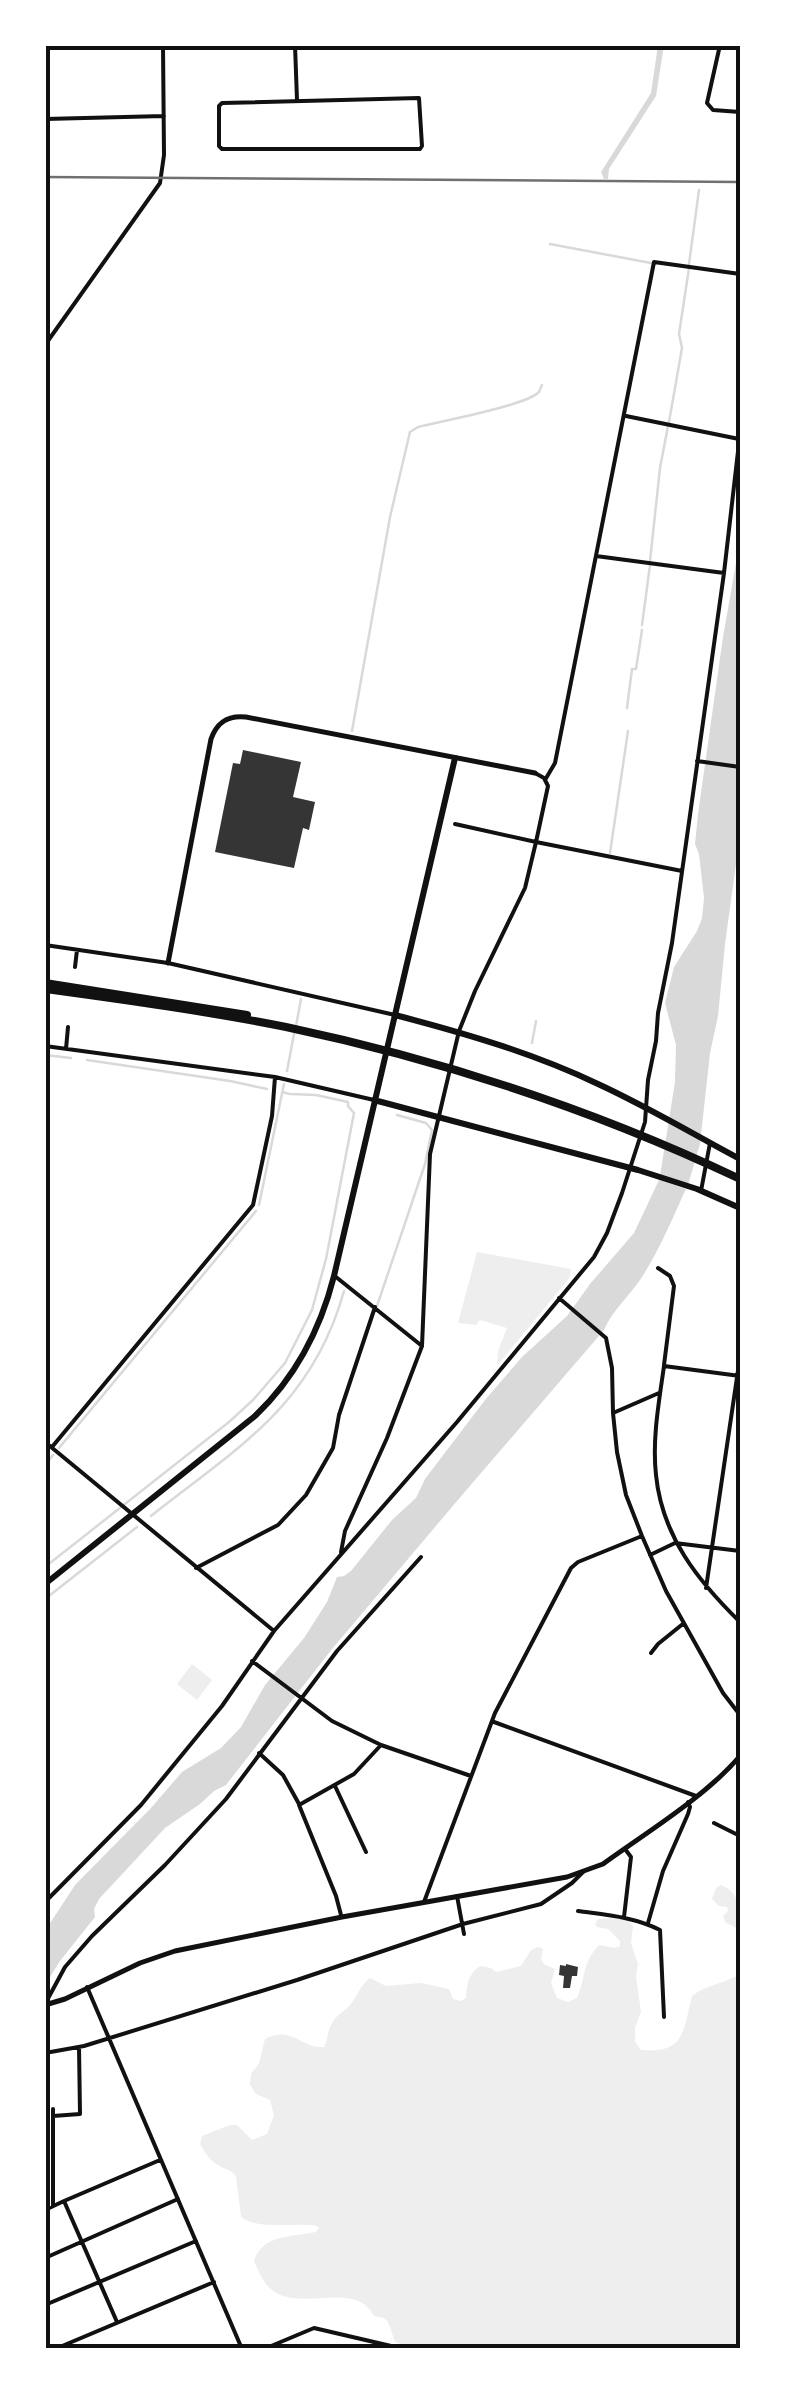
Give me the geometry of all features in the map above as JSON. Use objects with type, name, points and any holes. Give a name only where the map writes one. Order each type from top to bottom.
[{"type":"highway","points":[[45,986],[193,1005],[377,1043],[537,1091],[740,1176]]},
{"type":"main road","points":[[45,1584],[255,1416],[282,1388],[310,1344],[334,1276],[455,758]]},
{"type":"main road","points":[[395,1015],[459,1031],[558,1067],[740,1158]]},
{"type":"main road","points":[[374,1100],[635,1170],[740,1208]]},
{"type":"street","points":[[45,345],[160,183],[164,155],[163,45]]},
{"type":"street","points":[[295,45],[297,100]]},
{"type":"street","points":[[740,49],[722,45],[707,103],[713,110],[740,112]]},
{"type":"street","points":[[419,98],[422,146],[218,146],[218,106],[222,103],[297,100],[419,98]]},
{"type":"street","points":[[45,119],[164,116]]},
{"type":"street","points":[[545,780],[556,763],[654,262],[740,274]]},
{"type":"street","points":[[45,1902],[141,1805],[222,1706],[274,1631],[560,1298],[600,1246],[635,1170],[648,1110],[658,1012],[672,943],[740,436],[624,416]]},
{"type":"street","points":[[596,556],[724,573]]},
{"type":"street","points":[[168,963],[211,739],[223,720],[246,716],[535,773],[545,780],[548,789],[526,888],[474,991],[459,1031],[438,1117],[429,1164],[422,1346],[387,1438],[345,1531],[340,1556]]},
{"type":"street","points":[[698,761],[740,767]]},
{"type":"street","points":[[455,824],[682,871]]},
{"type":"street","points":[[45,945],[168,963],[395,1015]]},
{"type":"street","points":[[75,967],[77,950]]},
{"type":"street","points":[[66,1049],[68,1027]]},
{"type":"street","points":[[45,1046],[275,1077],[374,1100]]},
{"type":"street","points":[[52,1447],[253,1204],[272,1116],[275,1077]]},
{"type":"street","points":[[699,1190],[709,1142]]},
{"type":"street","points":[[658,1268],[670,1276],[674,1286],[656,1437],[661,1504],[675,1543],[706,1588],[740,1622]]},
{"type":"street","points":[[334,1276],[422,1346]]},
{"type":"street","points":[[560,1298],[606,1338],[626,1495],[650,1555],[684,1622],[740,1715]]},
{"type":"street","points":[[196,1568],[278,1525],[306,1496],[333,1448],[339,1416],[374,1306]]},
{"type":"street","points":[[706,1588],[740,1357]]},
{"type":"street","points":[[664,1366],[739,1376]]},
{"type":"street","points":[[613,1413],[660,1392]]},
{"type":"street","points":[[45,1442],[274,1631]]},
{"type":"street","points":[[424,1902],[493,1722],[571,1568],[642,1536]]},
{"type":"street","points":[[650,1555],[675,1543],[740,1551]]},
{"type":"street","points":[[45,2004],[74,1956],[226,1799],[337,1651],[421,1557]]},
{"type":"street","points":[[651,1653],[684,1622]]},
{"type":"street","points":[[254,1663],[332,1721],[380,1746],[472,1776]]},
{"type":"street","points":[[493,1722],[696,1796]]},
{"type":"street","points":[[299,1804],[354,1774],[380,1746]]},
{"type":"street","points":[[260,1753],[284,1774],[342,1917]]},
{"type":"street","points":[[45,2004],[162,1955],[584,1872],[603,1864],[688,1802],[740,1756]]},
{"type":"street","points":[[734,1763],[740,1768]]},
{"type":"street","points":[[335,1786],[366,1852]]},
{"type":"street","points":[[648,1923],[667,1860],[688,1814],[688,1802]]},
{"type":"street","points":[[714,1823],[740,1836]]},
{"type":"street","points":[[624,1917],[630,1857],[625,1848]]},
{"type":"street","points":[[45,2053],[108,2039],[463,1924],[540,1904],[584,1872]]},
{"type":"street","points":[[458,1896],[464,1934]]},
{"type":"street","points":[[578,1911],[624,1917],[660,1930],[664,2016]]},
{"type":"street","points":[[87,1987],[242,2349]]},
{"type":"street","points":[[54,2206],[53,2113],[80,2114],[79,2047]]},
{"type":"street","points":[[45,2210],[160,2160]]},
{"type":"street","points":[[45,2258],[178,2199]]},
{"type":"street","points":[[64,2202],[118,2322]]},
{"type":"street","points":[[45,2305],[196,2241]]},
{"type":"street","points":[[55,2349],[214,2282]]},
{"type":"street","points":[[264,2349],[314,2328],[391,2346]]},
{"type":"shaded area","points":[[658,45],[664,45],[656,96],[609,169],[608,179],[604,179],[601,172],[651,93]]},
{"type":"shaded area","points":[[740,540],[740,835],[700,1144],[688,1185],[660,1176],[675,1082],[676,1045],[665,1003],[674,967],[702,918],[704,898],[695,844],[698,814]]},
{"type":"shaded area","points":[[659,1180],[686,1189],[648,1266],[604,1330],[332,1649],[226,1785],[165,1828],[99,1899],[95,1917],[45,1985],[45,1931],[75,1885],[182,1772],[221,1748],[241,1727],[265,1685],[304,1638],[327,1602],[337,1577],[351,1571],[392,1520],[416,1498],[425,1479],[485,1400],[522,1357],[567,1316],[634,1233]]},
{"type":"shaded area","points":[[477,1252],[571,1269],[570,1277],[497,1366],[507,1328],[480,1320],[476,1325],[458,1323]]},
{"type":"shaded area","points":[[192,1664],[212,1680],[197,1700],[177,1684]]},
{"type":"shaded area","points":[[721,1885],[736,1898],[740,1930],[725,1922],[727,1907],[712,1899]]},
{"type":"shaded area","points":[[598,1919],[628,1920],[633,1926],[631,1943],[638,1964],[641,2012],[635,2042],[641,2050],[675,2044],[684,2029],[692,1996],[740,1974],[740,2349],[406,2346],[395,2342],[384,2318],[374,2316],[352,2299],[291,2298],[265,2283],[254,2261],[258,2252],[271,2241],[316,2232],[319,2228],[258,2224],[241,2217],[236,2176],[212,2161],[200,2144],[202,2136],[230,2125],[237,2125],[252,2140],[267,2134],[274,2115],[270,2100],[256,2094],[250,2085],[265,2039],[283,2035],[324,2047],[334,2020],[370,1978],[386,1986],[421,1983],[449,1989],[453,1999],[461,2001],[466,1998],[471,1976],[480,1966],[496,1972],[521,1966],[531,1950],[538,1947],[543,1949],[544,1964],[555,1969],[551,1983],[557,1998],[568,2002],[577,1998],[587,1964],[599,1945],[620,1946],[608,1929],[595,1924]]},
{"type":"building","points":[[243,750],[301,762],[293,797],[315,802],[309,830],[303,828],[294,868],[215,852],[233,763],[240,764]]},
{"type":"building","points":[[560,1965],[578,1967],[570,1988],[563,1988],[564,1976],[559,1975]]},
{"type":"waterway","points":[[689,264],[699,190]]},
{"type":"waterway","points":[[550,244],[651,263]]},
{"type":"waterway","points":[[669,422],[682,348],[679,334],[689,268]]},
{"type":"waterway","points":[[352,731],[390,517],[410,432],[517,403],[539,392],[542,385]]},
{"type":"waterway","points":[[650,561],[668,426]]},
{"type":"waterway","points":[[642,625],[650,565]]},
{"type":"waterway","points":[[627,708],[642,630]]},
{"type":"waterway","points":[[610,853],[628,731]]},
{"type":"waterway","points":[[296,1026],[301,999]]},
{"type":"waterway","points":[[532,1043],[536,1021]]},
{"type":"waterway","points":[[287,1071],[294,1034]]},
{"type":"waterway","points":[[45,1055],[71,1058]]},
{"type":"waterway","points":[[87,1060],[267,1089]]},
{"type":"waterway","points":[[259,1205],[284,1084]]},
{"type":"waterway","points":[[45,1567],[253,1400],[285,1363],[312,1310],[326,1259],[354,1113],[348,1102],[282,1092]]},
{"type":"waterway","points":[[377,1306],[425,1164],[432,1130],[426,1123],[397,1115]]},
{"type":"waterway","points":[[59,1448],[256,1211]]},
{"type":"waterway","points":[[151,1516],[242,1445],[292,1395],[313,1365],[344,1291]]},
{"type":"waterway","points":[[45,1465],[53,1455]]},
{"type":"waterway","points":[[45,1599],[137,1527]]},
{"type":"railway","points":[[45,177],[740,182]]}]
